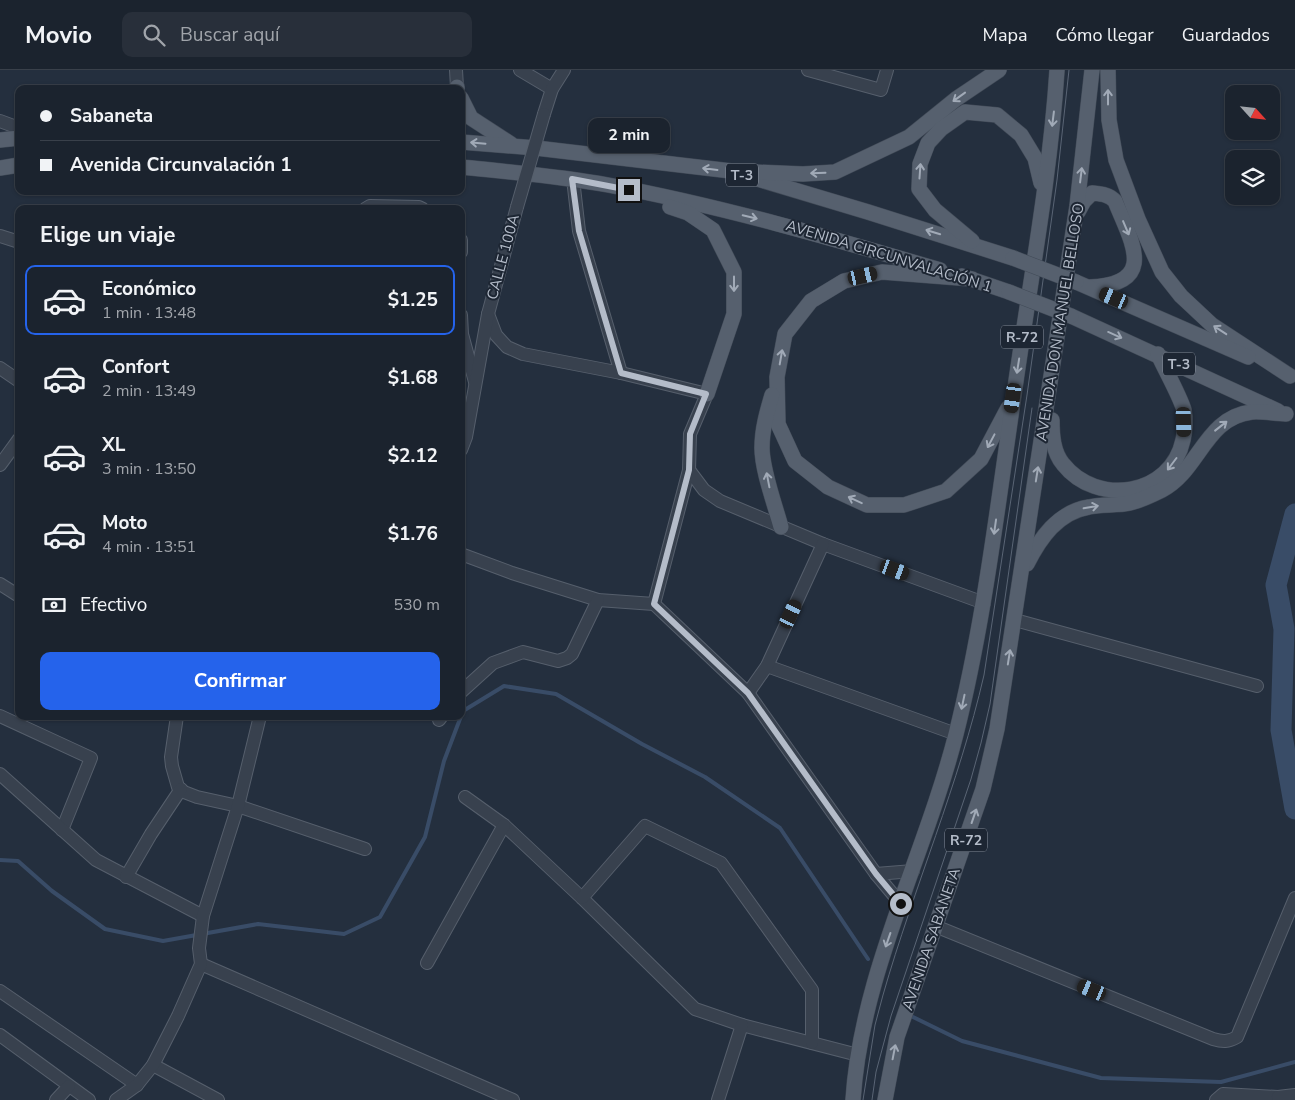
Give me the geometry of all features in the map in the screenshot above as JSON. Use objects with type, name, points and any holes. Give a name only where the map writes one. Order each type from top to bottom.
[{"type":"main road","points":[[730,171],[803,174],[835,172],[909,137],[956,99],[999,70]]},
{"type":"main road","name":"R-72","points":[[853,1100],[863,1025],[882,959],[948,766],[984,603],[1043,194],[1055,103],[1057,70]]},
{"type":"main road","name":"AVENIDA DON MANUEL BELLOSO","points":[[1022,574],[1076,218],[1092,70]]},
{"type":"main road","points":[[1108,70],[1108,120],[1116,160],[1138,219],[1162,272],[1181,296],[1212,325],[1292,377]]},
{"type":"main road","points":[[465,106],[471,118],[514,146]]},
{"type":"main road","points":[[979,246],[935,210],[919,189],[920,164],[928,143],[941,128],[965,112],[997,115],[1021,135],[1035,158],[1043,194]]},
{"type":"main road","points":[[0,140],[15,138]]},
{"type":"main road","name":"T-3","points":[[465,142],[514,146],[730,171],[979,246],[1012,258],[1082,284],[1292,377]]},
{"type":"main road","points":[[0,168],[15,166]]},
{"type":"main road","name":"AVENIDA CIRCUNVALACIÓN 1","points":[[465,167],[572,179],[610,186],[781,224],[972,279],[1071,316],[1158,354],[1290,417]]},
{"type":"main road","points":[[610,186],[688,213],[713,230],[734,272],[734,314],[706,394]]},
{"type":"main road","points":[[1076,218],[1084,201],[1092,193],[1111,197],[1115,201],[1135,249],[1135,264],[1130,274],[1121,281],[1105,286],[1082,284]]},
{"type":"main road","points":[[782,527],[769,488],[762,449],[764,425],[777,378],[785,334],[811,301],[844,281],[882,272],[972,279]]},
{"type":"main road","points":[[1051,380],[1052,439],[1062,463],[1081,481],[1121,491],[1136,489],[1154,481],[1171,468],[1180,452],[1185,433],[1184,411],[1158,354]]},
{"type":"main road","points":[[777,378],[778,424],[795,461],[828,487],[867,505],[904,505],[946,491],[981,459],[1013,398]]},
{"type":"main road","points":[[1022,574],[1033,552],[1049,528],[1070,512],[1087,507],[1129,503],[1146,498],[1164,489],[1178,480],[1190,466],[1207,438],[1221,425],[1236,416],[1252,412],[1290,417]]},
{"type":"main road","name":"AVENIDA SABANETA","points":[[885,1100],[897,1037],[983,789],[998,729],[1022,574]]},
{"type":"street","points":[[456,70],[457,85]]},
{"type":"street","points":[[520,70],[552,89]]},
{"type":"street","name":"CALLE 100A","points":[[465,440],[488,314],[544,114],[552,89],[564,70]]},
{"type":"street","points":[[808,70],[881,90],[887,70]]},
{"type":"street","points":[[0,121],[15,127]]},
{"type":"street","points":[[572,179],[579,231],[621,373]]},
{"type":"street","points":[[0,236],[15,241]]},
{"type":"street","points":[[488,314],[496,334],[507,347],[523,354],[621,373],[706,394],[690,434],[689,470],[654,604]]},
{"type":"street","points":[[465,345],[476,387]]},
{"type":"street","points":[[0,368],[15,378]]},
{"type":"street","points":[[0,465],[15,444]]},
{"type":"street","points":[[689,470],[704,490],[720,501],[823,544],[984,603]]},
{"type":"street","points":[[748,693],[766,666],[823,544]]},
{"type":"street","points":[[465,555],[512,573],[598,600],[654,604],[748,693],[876,874],[901,904]]},
{"type":"street","points":[[0,584],[15,593]]},
{"type":"street","points":[[465,688],[493,663],[523,652],[558,661],[567,658],[572,654],[598,600]]},
{"type":"street","points":[[1015,620],[1257,686]]},
{"type":"street","points":[[766,666],[956,734]]},
{"type":"street","points":[[0,716],[91,758],[62,830]]},
{"type":"street","points":[[176,720],[171,757],[173,774],[181,789],[197,797],[238,806],[365,849]]},
{"type":"street","points":[[116,1100],[137,1085],[153,1065],[178,1016],[201,964],[202,920],[238,806],[259,720]]},
{"type":"street","points":[[0,774],[96,860],[202,920]]},
{"type":"street","points":[[126,877],[151,834],[181,789]]},
{"type":"street","points":[[465,798],[504,825],[696,1009],[742,1025],[858,1055]]},
{"type":"street","points":[[427,962],[504,825]]},
{"type":"street","points":[[582,898],[645,826],[722,863],[812,990],[812,1043]]},
{"type":"street","points":[[876,874],[913,871]]},
{"type":"street","points":[[936,926],[1222,1042],[1230,1041],[1237,1037],[1295,898]]},
{"type":"street","points":[[201,964],[512,1100]]},
{"type":"street","points":[[0,991],[137,1085]]},
{"type":"street","points":[[718,1100],[742,1025]]},
{"type":"street","points":[[0,1035],[89,1100]]},
{"type":"street","points":[[153,1065],[218,1100]]},
{"type":"street","points":[[56,1100],[69,1086]]},
{"type":"street","points":[[1216,1100],[1223,1094],[1278,1097],[1292,1100]]},
{"type":"street","points":[[1278,1097],[1295,1095]]},
{"type":"waterway","points":[[1295,514],[1276,585],[1284,629],[1281,730],[1295,809]]},
{"type":"waterway","points":[[465,710],[504,686],[556,694],[642,744],[705,777],[780,828],[868,959]]},
{"type":"waterway","points":[[0,860],[18,861],[52,891],[105,929],[163,941],[258,924],[344,934],[380,917],[425,837],[444,761],[460,720]]},
{"type":"waterway","points":[[913,1017],[962,1041],[1101,1078],[1221,1082],[1295,1062]]},
{"type":"tram line","points":[[863,1100],[875,1025],[883,995],[962,756],[984,675],[1027,395],[1057,180],[1069,70]]},
{"type":"tram line","points":[[872,1100],[876,1072],[891,1016],[971,779],[981,743],[990,704],[1032,408]]},
{"type":"route","points":[[629,190],[572,179],[579,231],[621,373],[706,394],[690,434],[689,470],[654,604],[748,693],[876,874],[901,904]]}]
